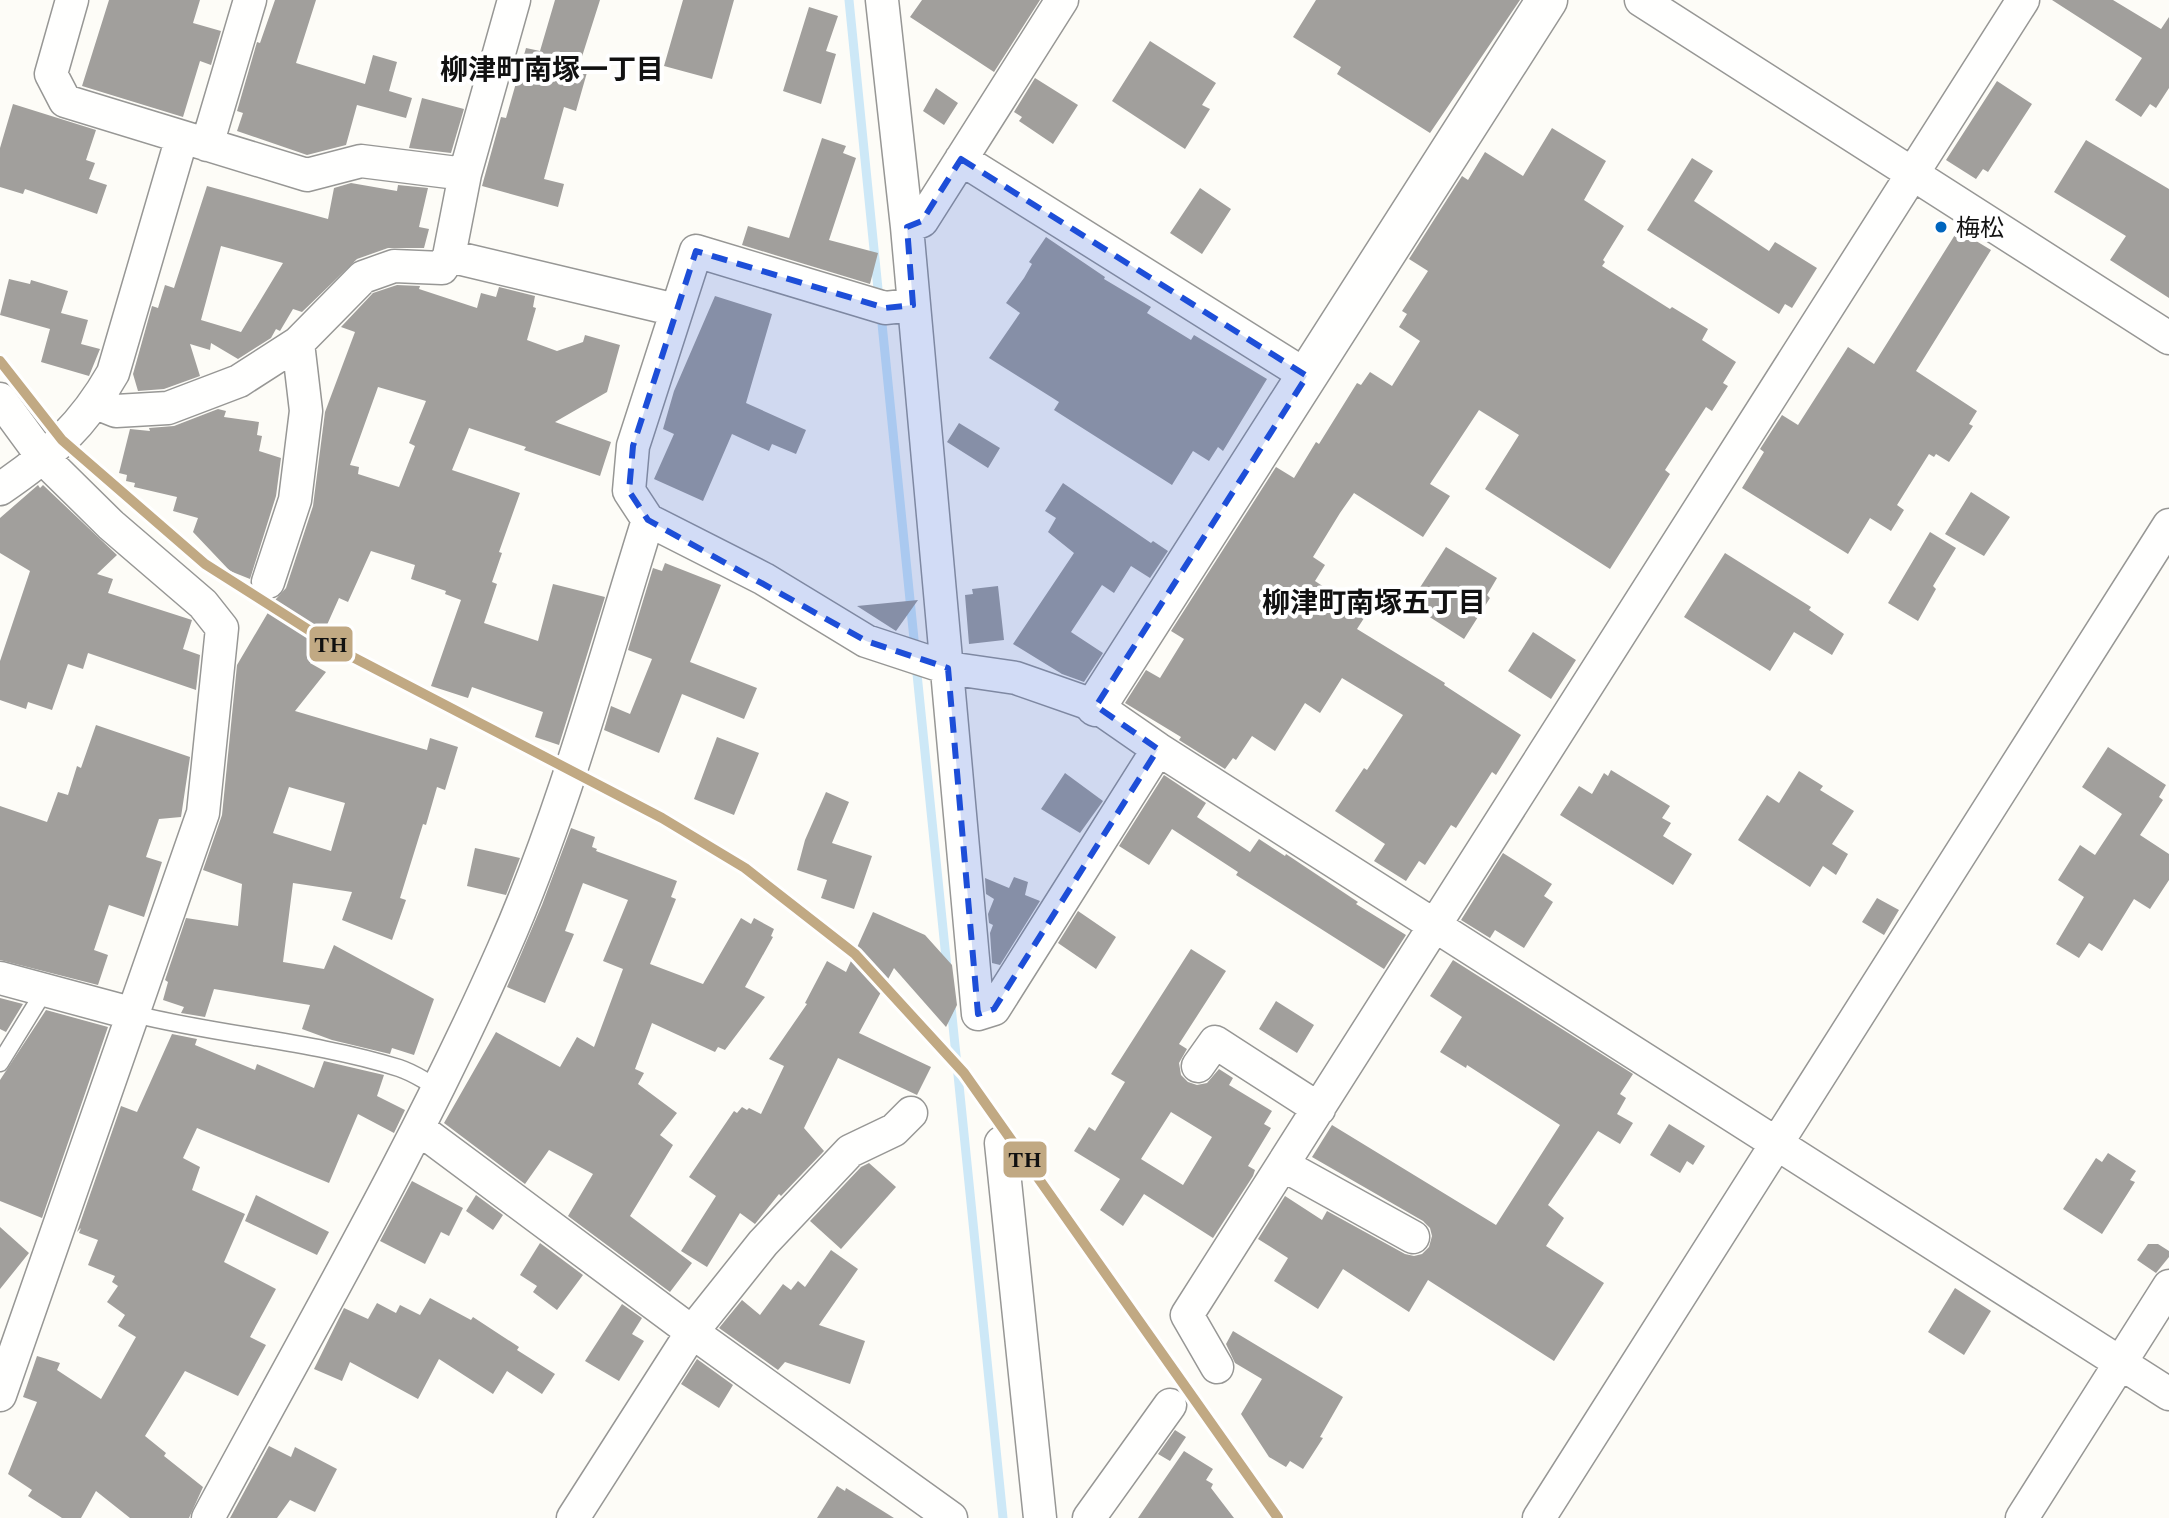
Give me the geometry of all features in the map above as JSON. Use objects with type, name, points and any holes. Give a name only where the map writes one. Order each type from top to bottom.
[{"type":"street","points":[[72,0],[51,74],[65,101],[307,175],[361,161],[465,174]]},
{"type":"street","points":[[0,489],[44,459],[96,403],[113,373],[194,141],[250,0]]},
{"type":"street","points":[[96,403],[116,411],[168,408],[239,381],[298,343],[363,277],[394,266],[442,268],[449,256],[465,174],[514,0]]},
{"type":"street","points":[[882,0],[907,227],[978,1014],[994,1009],[1158,749]]},
{"type":"street","points":[[907,227],[922,221],[1062,0]]},
{"type":"street","points":[[1096,706],[1547,0]]},
{"type":"street","points":[[1641,0],[2169,338]]},
{"type":"street","points":[[1217,1367],[1187,1315],[2023,0]]},
{"type":"street","points":[[961,159],[1307,376]]},
{"type":"street","points":[[913,305],[885,308],[696,251],[633,446],[629,491],[648,520],[764,579],[866,641],[948,668],[1016,678],[1096,706],[1158,749],[2169,1394]]},
{"type":"street","points":[[449,256],[676,310]]},
{"type":"street","points":[[268,582],[295,500],[306,411],[298,343]]},
{"type":"street","points":[[0,399],[44,459],[111,525],[203,604],[222,628],[203,813],[0,1395]]},
{"type":"street","points":[[208,1518],[418,1128],[504,949],[571,772],[648,520]]},
{"type":"street","points":[[1539,1518],[2169,525]]},
{"type":"street","points":[[0,978],[134,1014]]},
{"type":"street","points":[[1198,1066],[1215,1042],[1319,1109]]},
{"type":"street","points":[[573,1518],[692,1332],[763,1243],[850,1151],[894,1130],[911,1113]]},
{"type":"street","points":[[418,1128],[692,1332],[951,1518]]},
{"type":"street","points":[[1001,1143],[1040,1518]]},
{"type":"street","points":[[1283,1165],[1413,1237]]},
{"type":"street","points":[[2022,1518],[2169,1286]]},
{"type":"street","points":[[1089,1518],[1170,1405]]},
{"type":"lane","points":[[0,1063],[45,990]]},
{"type":"lane","points":[[134,1014],[181,1026],[334,1052],[401,1069],[437,1087]]},
{"type":"highlighted area","points":[[961,159],[1307,376],[1096,706],[1158,749],[994,1009],[978,1014],[948,668],[866,641],[648,520],[629,491],[633,446],[696,251],[885,308],[913,305],[907,227],[922,221]]},
{"type":"building","points":[[109,0],[200,0],[193,23],[221,31],[211,65],[200,61],[183,117],[82,86]]},
{"type":"building","points":[[275,0],[316,0],[296,63],[365,84],[373,55],[397,62],[389,91],[412,98],[406,118],[357,105],[346,145],[307,155],[237,131],[243,113],[237,111],[257,42],[260,43]]},
{"type":"building","points":[[555,0],[600,0],[579,66],[588,69],[576,111],[564,107],[544,179],[564,184],[558,207],[482,186],[501,117],[506,118],[526,48],[540,51]]},
{"type":"building","points":[[683,0],[734,0],[712,79],[664,66]]},
{"type":"building","points":[[922,0],[1040,0],[994,72],[910,17]]},
{"type":"building","points":[[1316,0],[1520,0],[1430,133],[1337,74],[1341,67],[1293,37]]},
{"type":"building","points":[[2052,0],[2113,0],[2161,29],[2169,17],[2169,88],[2156,108],[2150,104],[2141,117],[2115,100],[2142,58]]},
{"type":"building","points":[[809,7],[838,16],[826,51],[836,54],[821,104],[783,91]]},
{"type":"building","points":[[1150,41],[1216,83],[1202,105],[1210,109],[1185,149],[1112,101]]},
{"type":"building","points":[[1035,78],[1078,105],[1053,144],[1019,121],[1022,117],[1014,112]]},
{"type":"building","points":[[1997,81],[2032,104],[1988,172],[1983,169],[1976,179],[1946,160]]},
{"type":"building","points":[[936,88],[958,103],[944,125],[923,111]]},
{"type":"building","points":[[422,98],[464,109],[451,153],[409,148]]},
{"type":"building","points":[[13,104],[96,130],[86,160],[95,163],[89,179],[107,185],[97,214],[25,189],[23,194],[0,187],[0,148]]},
{"type":"building","points":[[1552,128],[1606,161],[1584,200],[1624,226],[1602,266],[1708,329],[1702,340],[1736,362],[1723,383],[1728,386],[1712,411],[1706,407],[1665,470],[1670,474],[1610,569],[1485,489],[1519,435],[1479,410],[1430,484],[1450,496],[1423,537],[1354,493],[1340,513],[1313,557],[1325,565],[1315,581],[1366,615],[1357,629],[1445,683],[1521,735],[1496,775],[1492,772],[1456,828],[1451,825],[1425,865],[1419,861],[1406,881],[1374,861],[1385,844],[1335,811],[1364,768],[1367,770],[1403,715],[1342,678],[1320,713],[1305,703],[1275,751],[1252,736],[1236,760],[1233,758],[1225,769],[1179,740],[1181,737],[1125,703],[1146,670],[1160,678],[1184,639],[1171,631],[1276,467],[1294,478],[1357,383],[1361,385],[1370,372],[1392,386],[1420,341],[1399,327],[1407,314],[1402,311],[1428,271],[1409,259],[1462,176],[1468,180],[1485,152],[1523,176]]},
{"type":"building","points":[[822,138],[846,146],[843,153],[856,158],[829,240],[878,253],[870,284],[742,245],[748,226],[789,238]]},
{"type":"building","points":[[2086,140],[2169,189],[2169,298],[2110,260],[2126,236],[2054,192]]},
{"type":"building","points":[[1692,158],[1713,171],[1694,201],[1769,251],[1775,242],[1817,268],[1792,308],[1785,304],[1779,314],[1647,230]]},
{"type":"building","points":[[351,183],[397,191],[398,185],[428,188],[419,227],[429,229],[424,248],[388,248],[357,259],[302,312],[293,309],[280,331],[276,329],[271,338],[238,359],[211,343],[210,350],[190,344],[200,376],[164,389],[138,391],[133,374],[152,306],[158,308],[165,285],[174,288],[207,186],[328,219],[334,188]],"holes":[[[221,246],[283,263],[241,332],[201,320]]]},
{"type":"building","points":[[1200,188],[1231,209],[1202,254],[1170,233]]},
{"type":"building","points":[[1958,230],[1991,250],[1916,371],[1977,411],[1969,424],[1973,426],[1949,462],[1936,454],[1934,457],[1929,454],[1897,505],[1904,510],[1891,531],[1870,518],[1848,554],[1742,488],[1764,452],[1760,449],[1782,415],[1798,425],[1848,347],[1874,364]]},
{"type":"building","points":[[1046,237],[1104,279],[1151,307],[1147,313],[1191,340],[1194,335],[1267,379],[1223,451],[1218,447],[1209,461],[1193,451],[1172,485],[1054,410],[1059,402],[989,358],[1020,313],[1006,303],[1024,278],[1032,264],[1029,262]]},
{"type":"building","points":[[9,279],[30,284],[31,280],[68,291],[61,313],[88,320],[81,344],[100,349],[89,376],[41,362],[50,329],[0,315]]},
{"type":"building","points":[[397,285],[420,286],[419,289],[477,308],[481,293],[496,297],[499,287],[535,296],[533,307],[536,308],[527,340],[557,351],[583,342],[585,335],[620,345],[607,392],[555,422],[611,442],[600,476],[469,428],[452,470],[520,493],[499,552],[502,553],[492,582],[497,584],[484,623],[538,641],[553,584],[605,597],[559,745],[535,737],[543,712],[472,687],[468,698],[431,686],[461,600],[445,594],[446,591],[411,579],[415,565],[371,551],[348,602],[339,598],[310,663],[326,672],[295,711],[427,750],[430,738],[458,747],[445,790],[437,787],[426,825],[423,824],[400,898],[406,900],[392,940],[342,920],[352,892],[293,883],[283,962],[324,969],[334,945],[434,999],[414,1055],[392,1048],[390,1054],[302,1029],[310,1005],[214,989],[205,1017],[181,1013],[184,1007],[163,1000],[168,982],[165,980],[186,918],[238,926],[242,884],[203,870],[222,815],[237,665],[276,599],[286,588],[313,506],[325,412],[355,332],[341,327],[373,293]],"holes":[[[378,387],[426,401],[409,443],[415,446],[399,487],[358,474],[359,467],[350,465]],[[289,787],[345,803],[331,851],[273,833]]]},
{"type":"building","points":[[715,296],[772,314],[746,403],[806,430],[796,454],[772,444],[769,451],[732,434],[703,501],[654,479],[674,434],[663,429],[674,391]]},
{"type":"building","points":[[218,409],[226,411],[224,417],[259,422],[257,435],[262,436],[259,451],[281,458],[276,496],[250,579],[230,571],[193,532],[198,518],[173,511],[177,497],[134,487],[135,483],[126,481],[127,475],[119,473],[130,429],[150,431],[149,428],[174,426]]},
{"type":"building","points":[[959,423],[1000,448],[988,468],[947,442]]},
{"type":"building","points":[[1063,483],[1151,543],[1153,541],[1168,551],[1150,578],[1131,566],[1114,593],[1102,585],[1071,632],[1103,653],[1084,682],[1062,674],[1013,644],[1074,553],[1048,532],[1056,518],[1045,511]]},
{"type":"building","points":[[38,485],[40,488],[43,485],[117,555],[97,574],[113,579],[108,593],[192,620],[183,649],[200,655],[196,690],[88,653],[83,669],[68,664],[52,710],[28,702],[26,709],[0,700],[0,661],[30,571],[0,553],[0,518]]},
{"type":"building","points":[[1971,492],[2010,517],[1984,556],[1945,534]]},
{"type":"building","points":[[1930,532],[1956,548],[1933,586],[1936,589],[1918,621],[1888,603]]},
{"type":"building","points":[[1446,547],[1497,578],[1487,595],[1490,598],[1464,639],[1414,607],[1424,592],[1419,589]]},
{"type":"building","points":[[1725,553],[1811,607],[1809,610],[1844,634],[1832,655],[1794,632],[1770,671],[1684,617]]},
{"type":"building","points":[[665,563],[721,585],[690,662],[757,688],[744,719],[682,694],[659,753],[604,730],[611,706],[630,714],[652,659],[628,650],[653,568],[662,571]]},
{"type":"building","points":[[998,586],[1004,640],[969,644],[965,595],[973,594],[972,589]]},
{"type":"building","points":[[918,600],[896,631],[857,606]]},
{"type":"building","points":[[1533,632],[1576,660],[1551,699],[1508,671]]},
{"type":"building","points":[[96,725],[190,757],[181,817],[159,819],[146,857],[162,862],[144,917],[109,905],[94,950],[108,955],[98,985],[0,960],[0,806],[47,822],[58,792],[68,795],[77,766],[81,768]]},
{"type":"building","points":[[717,737],[759,753],[734,815],[694,799]]},
{"type":"building","points":[[2108,747],[2166,785],[2159,797],[2163,800],[2140,835],[2169,854],[2169,880],[2150,909],[2134,899],[2102,951],[2089,943],[2079,958],[2056,944],[2084,897],[2058,880],[2080,845],[2095,855],[2122,814],[2082,787]]},
{"type":"building","points":[[1611,770],[1670,806],[1662,818],[1671,823],[1663,836],[1692,854],[1673,885],[1560,815],[1579,786],[1592,794],[1604,773],[1608,776]]},
{"type":"building","points":[[1799,771],[1823,786],[1820,790],[1854,811],[1832,844],[1848,854],[1836,875],[1823,866],[1810,887],[1738,840],[1767,795],[1779,803]]},
{"type":"building","points":[[1065,773],[1103,801],[1080,833],[1041,809]]},
{"type":"building","points":[[1164,775],[1206,803],[1197,817],[1250,852],[1259,839],[1286,854],[1406,935],[1384,969],[1236,875],[1238,872],[1172,829],[1149,865],[1119,846]]},
{"type":"building","points":[[826,792],[849,802],[832,843],[872,856],[854,909],[821,898],[827,880],[797,870],[805,840]]},
{"type":"building","points":[[571,828],[595,837],[592,847],[596,851],[677,881],[671,897],[676,899],[650,964],[703,984],[741,918],[751,924],[754,918],[774,929],[773,937],[745,987],[765,997],[725,1050],[718,1047],[715,1052],[652,1023],[635,1069],[644,1073],[638,1084],[677,1113],[660,1135],[673,1145],[630,1216],[692,1263],[670,1292],[568,1216],[593,1174],[549,1150],[525,1184],[444,1123],[496,1032],[560,1067],[577,1037],[594,1047],[623,969],[603,961],[628,900],[583,883],[565,931],[574,934],[545,1003],[507,987]]},
{"type":"building","points":[[475,848],[520,858],[506,895],[467,886]]},
{"type":"building","points":[[1503,853],[1552,884],[1544,896],[1553,902],[1524,948],[1495,930],[1490,938],[1461,920]]},
{"type":"building","points":[[1014,877],[1028,882],[1025,895],[1040,901],[1000,965],[992,963],[990,933],[993,925],[989,923],[988,914],[994,899],[986,894],[985,878],[1009,888]]},
{"type":"building","points":[[1877,898],[1899,910],[1884,935],[1862,922]]},
{"type":"building","points":[[1078,911],[1116,937],[1096,969],[1058,943]]},
{"type":"building","points":[[873,912],[925,935],[952,965],[957,1005],[946,1027],[894,968],[859,1033],[931,1067],[917,1095],[838,1058],[804,1128],[824,1151],[781,1196],[779,1194],[755,1224],[740,1213],[707,1267],[681,1251],[716,1196],[689,1177],[734,1111],[737,1113],[742,1107],[761,1114],[784,1066],[769,1059],[807,1004],[827,961],[846,972]]},
{"type":"building","points":[[1191,949],[1226,971],[1179,1044],[1187,1049],[1179,1063],[1181,1075],[1197,1085],[1207,1083],[1219,1069],[1233,1078],[1229,1085],[1272,1111],[1264,1124],[1271,1128],[1248,1166],[1255,1170],[1253,1176],[1213,1238],[1144,1194],[1123,1226],[1100,1210],[1120,1179],[1074,1151],[1089,1127],[1095,1131],[1125,1082],[1111,1074]],"holes":[[[1171,1112],[1212,1137],[1183,1185],[1141,1159]]]},
{"type":"building","points":[[1453,960],[1633,1074],[1620,1094],[1626,1098],[1617,1114],[1633,1123],[1620,1144],[1598,1131],[1548,1205],[1564,1218],[1546,1246],[1604,1283],[1554,1361],[1428,1280],[1409,1312],[1343,1269],[1318,1309],[1274,1281],[1288,1258],[1258,1239],[1285,1196],[1322,1220],[1327,1211],[1405,1254],[1422,1254],[1429,1247],[1432,1236],[1430,1228],[1423,1221],[1312,1157],[1332,1125],[1496,1225],[1560,1125],[1467,1065],[1466,1068],[1440,1052],[1462,1017],[1430,996]]},
{"type":"building","points":[[0,998],[23,1004],[6,1032],[0,1029]]},
{"type":"building","points":[[1276,1001],[1314,1025],[1297,1053],[1259,1029]]},
{"type":"building","points":[[46,1010],[108,1027],[42,1218],[0,1201],[0,1080]]},
{"type":"building","points":[[172,1034],[197,1039],[195,1045],[255,1070],[257,1064],[314,1088],[324,1061],[384,1075],[377,1096],[405,1110],[394,1133],[358,1114],[329,1183],[197,1128],[183,1158],[200,1167],[192,1190],[245,1214],[224,1262],[276,1289],[250,1337],[266,1345],[238,1396],[185,1371],[145,1436],[166,1453],[164,1456],[203,1487],[189,1518],[130,1518],[96,1491],[81,1518],[62,1518],[28,1496],[32,1490],[8,1474],[37,1402],[23,1397],[37,1356],[60,1363],[57,1370],[101,1399],[136,1337],[118,1326],[125,1315],[107,1302],[118,1286],[112,1282],[115,1276],[88,1265],[98,1240],[79,1233],[81,1228],[77,1232],[121,1106],[137,1112]]},
{"type":"building","points":[[1669,1124],[1705,1146],[1693,1165],[1687,1161],[1680,1173],[1650,1155]]},
{"type":"building","points":[[2108,1153],[2136,1171],[2130,1180],[2135,1182],[2102,1234],[2063,1209],[2096,1158],[2102,1162]]},
{"type":"building","points":[[869,1163],[896,1187],[841,1249],[810,1221],[861,1167]]},
{"type":"building","points":[[412,1181],[463,1208],[449,1236],[441,1232],[425,1264],[380,1241]]},
{"type":"building","points":[[256,1195],[329,1232],[317,1255],[245,1221]]},
{"type":"building","points":[[476,1195],[503,1215],[493,1230],[466,1211]]},
{"type":"building","points":[[0,1227],[29,1253],[0,1289]]},
{"type":"building","points":[[540,1243],[583,1275],[557,1310],[533,1292],[537,1286],[520,1275]]},
{"type":"building","points":[[2148,1244],[2158,1244],[2169,1251],[2169,1257],[2156,1273],[2137,1260]]},
{"type":"building","points":[[831,1250],[858,1269],[819,1325],[865,1341],[850,1384],[785,1362],[778,1370],[719,1328],[742,1300],[760,1315],[783,1284],[791,1290],[798,1281],[805,1287]]},
{"type":"building","points":[[1955,1288],[1991,1311],[1964,1355],[1928,1332]]},
{"type":"building","points":[[430,1298],[471,1320],[473,1317],[555,1374],[542,1394],[507,1371],[493,1394],[439,1359],[418,1399],[350,1362],[342,1381],[314,1369],[344,1308],[368,1319],[377,1303],[396,1313],[400,1305],[420,1315]]},
{"type":"building","points":[[622,1304],[642,1318],[632,1334],[644,1341],[619,1381],[585,1361]]},
{"type":"building","points":[[1233,1331],[1343,1397],[1320,1437],[1323,1438],[1303,1469],[1290,1461],[1286,1467],[1269,1457],[1241,1414],[1262,1379],[1235,1363],[1226,1344]]},
{"type":"building","points":[[697,1359],[733,1385],[719,1408],[681,1384]]},
{"type":"building","points":[[1175,1430],[1186,1437],[1170,1461],[1158,1454]]},
{"type":"building","points":[[269,1446],[291,1457],[295,1447],[337,1469],[315,1512],[290,1500],[277,1518],[230,1518]]},
{"type":"building","points":[[1184,1451],[1213,1469],[1206,1480],[1213,1484],[1211,1488],[1234,1518],[1138,1518]]},
{"type":"building","points":[[837,1486],[845,1491],[846,1488],[894,1518],[817,1518]]},
{"type":"waterway","points":[[849,0],[879,299]]},
{"type":"waterway","points":[[881,314],[915,649]]},
{"type":"waterway","points":[[916,664],[947,968]]},
{"type":"waterway","points":[[951,1006],[1003,1518]]},
{"type":"transit line","name":"TH","points":[[0,361],[62,440],[205,564],[345,653],[662,818],[745,868],[855,954],[964,1073],[1278,1518]]},
{"type":"place","name":"梅松","points":[[1941,227]]},
{"type":"district","name":"柳津町南塚一丁目","points":[[552,69]]},
{"type":"district","name":"柳津町南塚五丁目","points":[[1374,602]]}]
